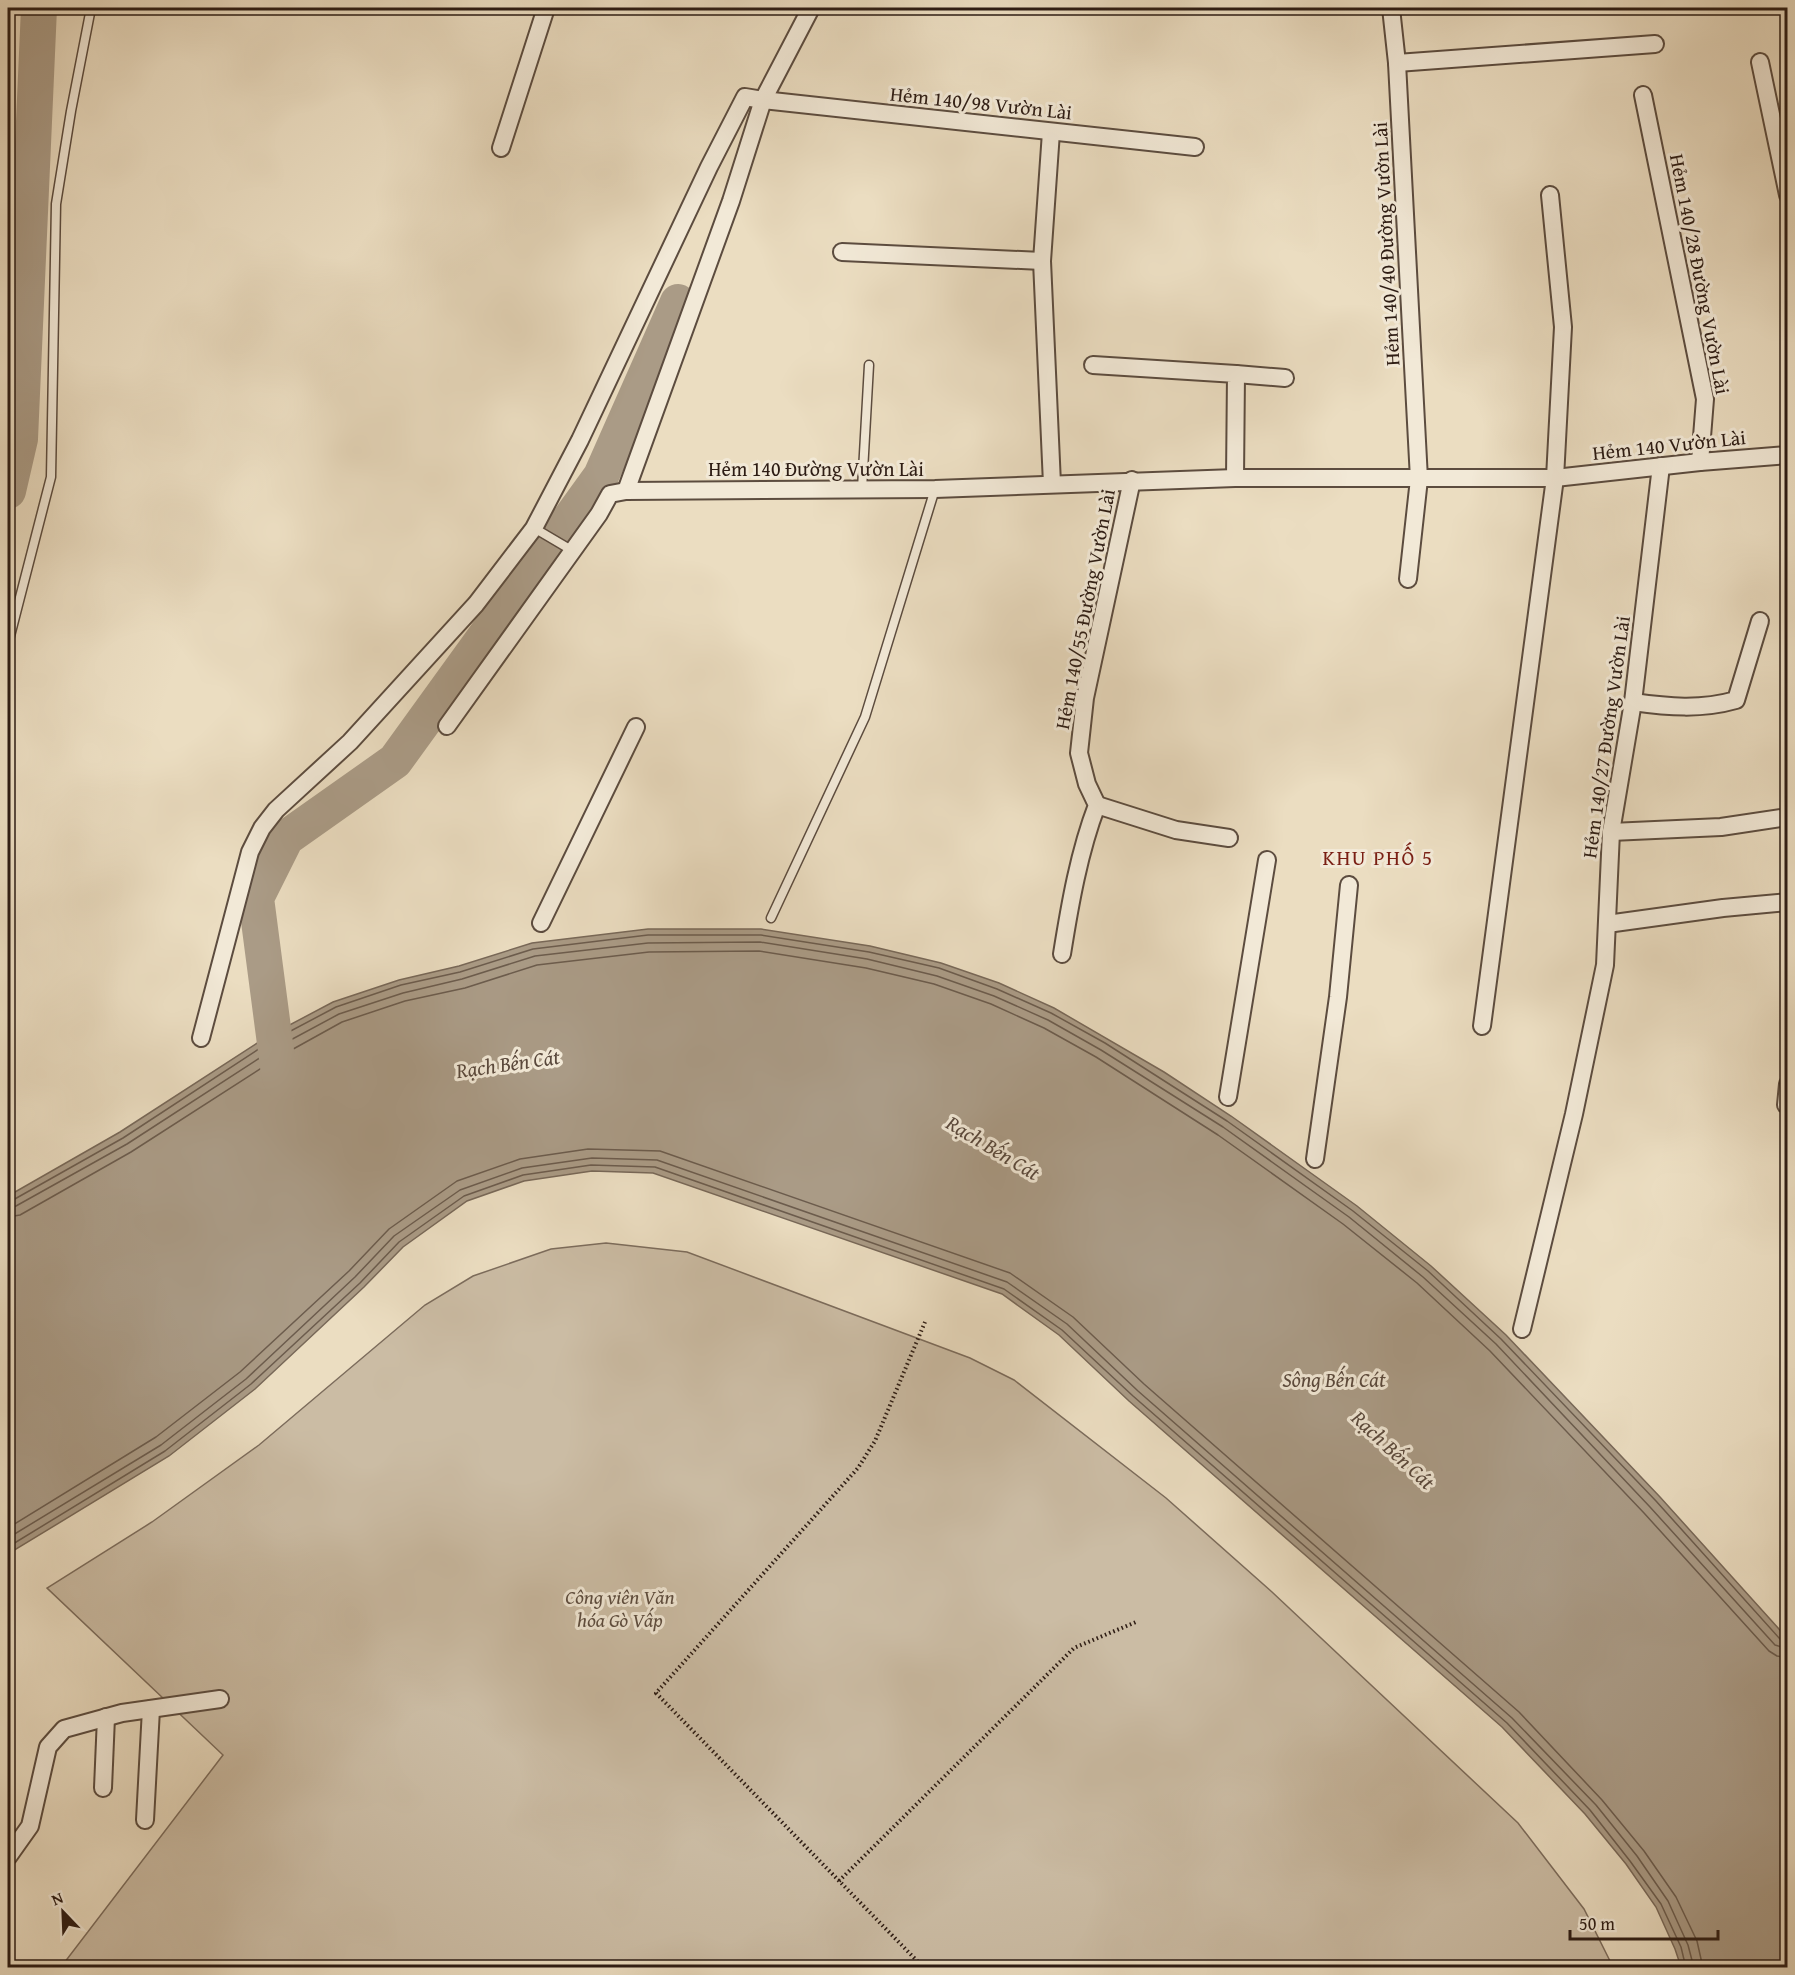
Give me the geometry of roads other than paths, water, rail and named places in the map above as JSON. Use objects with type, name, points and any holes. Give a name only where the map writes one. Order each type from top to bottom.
[{"type":"street","points":[[501,148],[546,8]]},
{"type":"street","points":[[447,726],[569,549],[599,514],[610,494],[626,491],[731,201],[763,100],[812,8]]},
{"type":"street","name":"Hẻm 140/40 Đường Vườn Lài","points":[[1391,8],[1397,63],[1419,479],[1408,579]]},
{"type":"street","points":[[1397,63],[1655,44]]},
{"type":"street","points":[[1760,62],[1788,195]]},
{"type":"street","name":"Hẻm 140/28 Đường Vườn Lài","points":[[1643,95],[1705,399],[1700,462]]},
{"type":"street","points":[[201,1038],[250,852],[262,828],[276,810],[350,742],[476,604],[537,530],[709,167],[745,97],[763,100]]},
{"type":"street","name":"Hẻm 140/98 Vườn Lài","points":[[763,100],[1195,147]]},
{"type":"street","points":[[1052,132],[1042,261],[1052,484]]},
{"type":"street","points":[[1482,1026],[1556,478],[1563,327],[1550,195]]},
{"type":"street","points":[[842,252],[1042,261]]},
{"type":"street","points":[[1093,365],[1285,378]]},
{"type":"street","points":[[1235,478],[1236,374]]},
{"type":"street","name":"Hẻm 140 Vườn Lài","points":[[1419,479],[1556,478],[1788,455]]},
{"type":"street","name":"Hẻm 140/27 Đường Vườn Lài","points":[[1522,1329],[1574,1114],[1605,965],[1611,832],[1633,702],[1660,466]]},
{"type":"street","name":"Hẻm 140 Đường Vườn Lài","points":[[626,491],[935,489],[1235,478],[1419,479]]},
{"type":"street","name":"Hẻm 140/55 Đường Vườn Lài","points":[[1096,805],[1079,762],[1080,742],[1085,698],[1132,480]]},
{"type":"street","points":[[1633,702],[1676,708],[1736,700],[1760,621]]},
{"type":"street","points":[[541,923],[636,728]]},
{"type":"street","points":[[1062,954],[1085,835],[1096,805],[1176,830],[1229,838]]},
{"type":"street","points":[[1611,832],[1720,827],[1788,817]]},
{"type":"street","points":[[1228,1097],[1267,860]]},
{"type":"street","points":[[1315,1159],[1338,997],[1348,885]]},
{"type":"street","points":[[1607,924],[1788,902]]},
{"type":"street","points":[[1786,1105],[1788,1084]]},
{"type":"street","points":[[8,1857],[30,1826],[48,1748],[64,1729],[106,1717],[220,1699]]},
{"type":"street","points":[[144,1820],[151,1709]]},
{"type":"street","points":[[103,1788],[106,1717]]},
{"type":"lane","points":[[8,644],[51,477],[56,204],[91,8]]},
{"type":"lane","points":[[862,489],[869,365]]},
{"type":"lane","points":[[771,918],[865,717],[935,489]]},
{"type":"lane","points":[[537,530],[569,549]]},
{"type":"water","name":"Sông Bến Cát","points":[[648,929],[761,929],[870,946],[941,963],[999,983],[1054,1008],[1164,1072],[1231,1116],[1357,1206],[1431,1266],[1506,1335],[1660,1497],[1787,1638],[1787,1967],[1681,1967],[1656,1907],[1626,1864],[1585,1814],[1502,1727],[1129,1401],[1059,1335],[1002,1294],[653,1173],[592,1171],[524,1181],[467,1201],[403,1247],[364,1287],[255,1389],[169,1456],[8,1554],[8,1196],[120,1132],[265,1038],[333,1002],[399,980],[459,966],[532,943]]},
{"type":"waterway","points":[[8,491],[20,439],[39,8]]},
{"type":"waterway","points":[[283,1082],[279,1074],[256,898],[286,838],[395,761],[601,476],[678,302]]},
{"type":"district","name":"KHU PHỐ 5","points":[[1378,858]]},
{"type":"water label","name":"Rạch Bến Cát","points":[[508,1064]]},
{"type":"water label","name":"Rạch Bến Cát","points":[[993,1148]]},
{"type":"water label","name":"Rạch Bến Cát","points":[[1393,1450]]},
{"type":"park label","name":"Công viên Văn hóa Gò Vấp","points":[[620,1608]]}]
